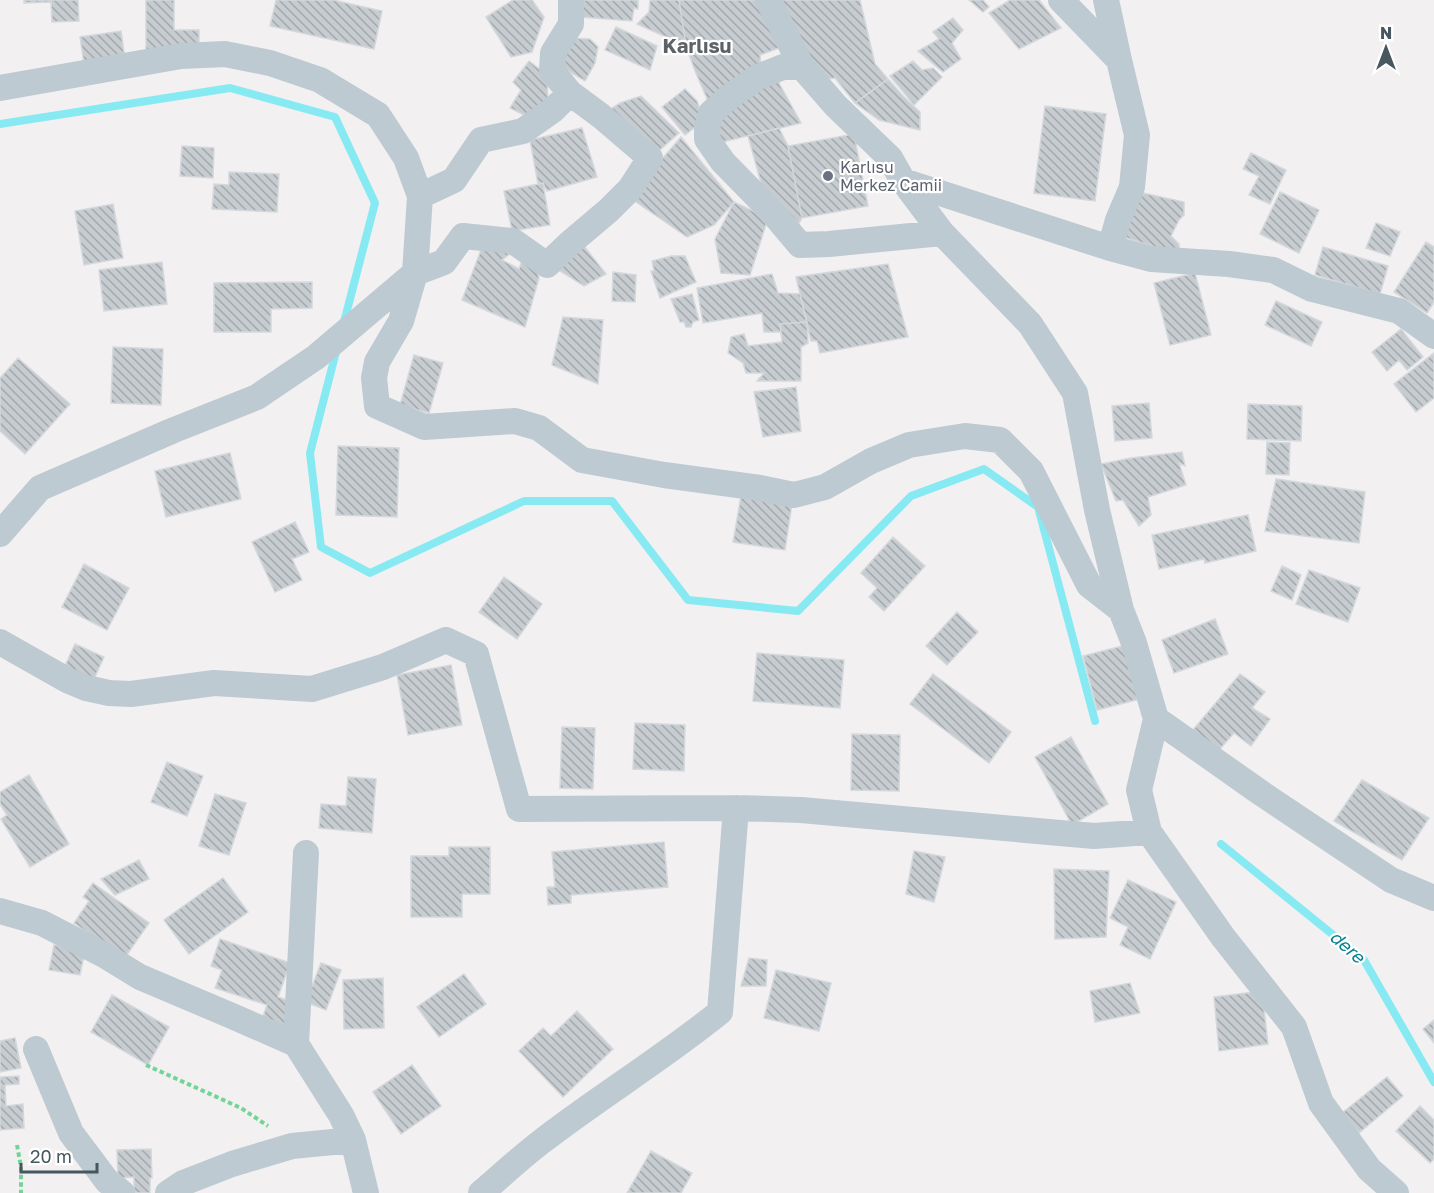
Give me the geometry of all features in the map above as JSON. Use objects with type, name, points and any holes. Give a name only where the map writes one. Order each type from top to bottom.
[{"type":"street","points":[[0,534],[40,488],[257,397],[316,357],[415,273],[444,262],[463,236],[513,241],[547,265],[609,210],[630,189],[650,158],[570,93],[552,71],[553,53],[571,24],[571,0]]},
{"type":"street","points":[[768,0],[802,67],[836,106],[890,158],[903,181],[942,233],[1030,324],[1075,393],[1097,510],[1121,610],[1134,643],[1156,719],[1138,790],[1149,832],[1223,937],[1294,1027],[1321,1103],[1369,1169],[1396,1193]]},
{"type":"street","points":[[1062,0],[1119,60]]},
{"type":"street","points":[[1106,0],[1137,135],[1132,187],[1118,220],[1110,248]]},
{"type":"street","points":[[0,88],[181,56],[225,54],[270,63],[320,80],[378,114],[405,158],[420,196],[415,273],[401,321],[378,362],[374,378],[377,406],[424,427],[515,421],[539,428],[582,460],[794,495],[825,487],[871,461],[909,445],[965,436],[1000,440],[1031,471],[1089,585],[1121,610]]},
{"type":"street","points":[[802,67],[783,67],[758,76],[711,113],[706,128],[707,139],[723,162],[800,245],[942,233]]},
{"type":"street","points":[[420,196],[454,180],[481,140],[523,131],[553,110],[570,93]]},
{"type":"street","points":[[903,181],[1110,248],[1151,259],[1229,264],[1273,270],[1312,289],[1399,311],[1434,336]]},
{"type":"street","points":[[0,642],[67,680],[86,688],[109,693],[130,694],[214,683],[312,689],[383,668],[446,640],[476,654],[519,809],[801,810],[1094,836],[1149,832]]},
{"type":"street","points":[[1156,719],[1391,880],[1434,898]]},
{"type":"street","points":[[481,1193],[540,1143],[720,1012],[736,808]]},
{"type":"street","points":[[296,1044],[306,852]]},
{"type":"street","points":[[0,911],[42,923],[104,955],[140,977],[296,1044],[340,1115],[352,1140],[366,1193]]},
{"type":"street","points":[[36,1049],[71,1132],[107,1181],[122,1193]]},
{"type":"street","points":[[168,1193],[183,1183],[232,1164],[285,1148],[352,1140]]},
{"type":"path","points":[[146,1065],[241,1108],[273,1130],[285,1148]]},
{"type":"path","points":[[17,1145],[21,1167],[21,1193]]},
{"type":"building","points":[[24,0],[78,0],[79,21],[52,22],[51,2],[24,3]]},
{"type":"building","points":[[146,0],[174,0],[174,30],[199,30],[199,53],[146,53]]},
{"type":"building","points":[[276,0],[333,0],[382,11],[374,49],[270,26]]},
{"type":"building","points":[[513,0],[532,0],[544,17],[532,52],[511,57],[486,17]]},
{"type":"building","points":[[582,0],[638,0],[638,9],[634,8],[632,21],[581,17]]},
{"type":"building","points":[[650,0],[679,0],[686,46],[637,24],[649,12]]},
{"type":"building","points":[[679,0],[760,0],[787,45],[760,55],[761,70],[708,101],[686,46]]},
{"type":"building","points":[[771,0],[860,0],[875,64],[888,79],[855,103],[835,78],[821,80]]},
{"type":"building","points":[[969,0],[983,0],[989,7],[983,12]]},
{"type":"building","points":[[1010,0],[1039,0],[1061,28],[1019,49],[989,13]]},
{"type":"building","points":[[953,18],[963,30],[952,43],[961,59],[943,72],[918,51],[939,39],[933,32]]},
{"type":"building","points":[[616,27],[657,46],[650,70],[605,50]]},
{"type":"building","points":[[121,31],[125,59],[84,64],[80,37]]},
{"type":"building","points":[[568,38],[590,39],[598,47],[595,63],[585,81],[560,66]]},
{"type":"building","points":[[529,61],[547,75],[548,109],[532,119],[510,108],[521,90],[513,82]]},
{"type":"building","points":[[913,61],[922,70],[933,68],[942,77],[914,105],[890,76]]},
{"type":"building","points":[[774,74],[801,123],[718,143],[718,112]]},
{"type":"building","points":[[888,79],[920,112],[920,130],[879,120],[855,103]]},
{"type":"building","points":[[685,89],[697,101],[704,120],[685,135],[662,107]]},
{"type":"building","points":[[641,96],[679,133],[653,156],[606,112],[620,103]]},
{"type":"building","points":[[1045,106],[1106,114],[1095,201],[1034,193]]},
{"type":"building","points":[[582,128],[597,177],[547,191],[543,183],[538,184],[530,140]]},
{"type":"building","points":[[779,128],[788,146],[802,218],[799,223],[763,190],[748,136]]},
{"type":"building","name":"Karlısu Merkez Camii","points":[[854,134],[868,206],[802,218],[788,146]]},
{"type":"building","points":[[681,137],[734,202],[714,225],[687,237],[629,197]]},
{"type":"building","points":[[182,146],[214,148],[213,178],[180,176]]},
{"type":"building","points":[[1251,153],[1286,170],[1270,204],[1249,195],[1259,176],[1243,169]]},
{"type":"building","points":[[229,172],[279,174],[277,212],[212,209],[214,184],[229,185]]},
{"type":"building","points":[[543,183],[550,225],[512,231],[504,191]]},
{"type":"building","points":[[1134,191],[1184,202],[1184,215],[1171,236],[1179,244],[1180,255],[1117,235]]},
{"type":"building","points":[[1280,192],[1319,210],[1299,253],[1260,234]]},
{"type":"building","points":[[734,202],[768,218],[750,275],[721,273],[715,239]]},
{"type":"building","points":[[113,204],[123,258],[84,265],[75,211]]},
{"type":"building","points":[[1376,223],[1400,232],[1390,256],[1366,248]]},
{"type":"building","points":[[577,237],[606,274],[584,286],[549,264]]},
{"type":"building","points":[[484,242],[515,250],[502,260],[519,269],[524,256],[536,265],[539,278],[525,327],[462,300]]},
{"type":"building","points":[[1426,242],[1434,247],[1434,302],[1427,313],[1394,292]]},
{"type":"building","points":[[1323,247],[1388,266],[1380,294],[1315,275]]},
{"type":"building","points":[[671,256],[685,256],[696,282],[660,298],[651,271],[654,271],[652,261]]},
{"type":"building","points":[[162,262],[167,304],[104,311],[99,270]]},
{"type":"building","points":[[888,264],[908,337],[820,353],[817,341],[811,341],[796,277]]},
{"type":"building","points":[[613,272],[636,275],[635,302],[612,301]]},
{"type":"building","points":[[1195,273],[1211,335],[1170,345],[1154,283]]},
{"type":"building","points":[[772,274],[778,293],[800,294],[807,322],[780,324],[781,332],[764,332],[762,313],[703,323],[697,288]]},
{"type":"building","points":[[312,282],[312,308],[271,309],[271,332],[214,332],[214,283]]},
{"type":"building","points":[[692,294],[699,320],[693,322],[691,327],[686,327],[684,322],[680,322],[671,299]]},
{"type":"building","points":[[1276,301],[1322,322],[1311,346],[1265,325]]},
{"type":"building","points":[[563,317],[603,320],[598,384],[552,365]]},
{"type":"building","points":[[807,322],[808,343],[801,347],[801,381],[757,381],[764,373],[746,373],[743,363],[728,353],[731,337],[744,334],[748,346],[782,342],[780,324]]},
{"type":"building","points":[[1401,329],[1423,357],[1407,370],[1399,360],[1387,371],[1372,352]]},
{"type":"building","points":[[113,347],[163,349],[161,405],[111,403]]},
{"type":"building","points":[[1434,353],[1434,398],[1416,412],[1394,384]]},
{"type":"building","points":[[414,355],[443,363],[429,413],[400,405]]},
{"type":"building","points":[[18,358],[70,404],[25,454],[0,431],[0,378]]},
{"type":"building","points":[[796,387],[801,431],[763,437],[754,392]]},
{"type":"building","points":[[1149,403],[1152,438],[1115,441],[1112,406]]},
{"type":"building","points":[[1248,404],[1302,406],[1301,441],[1247,439]]},
{"type":"building","points":[[1267,442],[1290,443],[1289,475],[1266,474]]},
{"type":"building","points":[[338,446],[399,448],[397,517],[336,515]]},
{"type":"building","points":[[1182,452],[1185,466],[1179,463],[1186,485],[1148,497],[1151,515],[1139,526],[1123,500],[1116,501],[1101,464]]},
{"type":"building","points":[[230,453],[241,499],[166,517],[155,471]]},
{"type":"building","points":[[1276,479],[1365,492],[1359,543],[1265,531]]},
{"type":"building","points":[[741,496],[792,504],[785,550],[733,542]]},
{"type":"building","points":[[1248,515],[1256,551],[1205,563],[1204,559],[1159,569],[1152,535]]},
{"type":"building","points":[[295,522],[309,552],[292,559],[302,580],[275,592],[252,542]]},
{"type":"building","points":[[893,537],[925,566],[884,611],[869,597],[877,588],[861,573]]},
{"type":"building","points":[[84,564],[129,588],[107,630],[62,607]]},
{"type":"building","points":[[1282,566],[1301,575],[1292,600],[1271,591]]},
{"type":"building","points":[[1309,570],[1360,588],[1348,622],[1296,604]]},
{"type":"building","points":[[504,577],[542,604],[517,639],[479,612]]},
{"type":"building","points":[[957,612],[978,632],[947,665],[926,646]]},
{"type":"building","points":[[1215,619],[1228,654],[1174,673],[1162,640]]},
{"type":"building","points":[[1134,643],[1148,697],[1097,710],[1083,656]]},
{"type":"building","points":[[75,644],[104,657],[93,681],[64,668]]},
{"type":"building","points":[[757,653],[844,660],[840,708],[753,701]]},
{"type":"building","points":[[451,665],[462,725],[408,735],[397,675]]},
{"type":"building","points":[[933,674],[1011,732],[989,763],[910,704]]},
{"type":"building","points":[[1240,674],[1265,692],[1252,708],[1270,719],[1251,746],[1234,733],[1219,750],[1192,731]]},
{"type":"building","points":[[635,723],[685,725],[684,771],[633,769]]},
{"type":"building","points":[[562,727],[595,728],[593,789],[560,788]]},
{"type":"building","points":[[852,734],[900,735],[899,791],[851,790]]},
{"type":"building","points":[[1071,737],[1108,804],[1072,825],[1035,757]]},
{"type":"building","points":[[167,762],[203,776],[187,816],[151,802]]},
{"type":"building","points":[[29,775],[69,844],[30,867],[1,819],[7,815],[0,804],[0,792]]},
{"type":"building","points":[[348,777],[376,779],[372,833],[319,828],[321,804],[346,806]]},
{"type":"building","points":[[1362,780],[1429,818],[1402,860],[1334,821]]},
{"type":"building","points":[[215,794],[246,803],[229,855],[199,846]]},
{"type":"building","points":[[664,842],[668,887],[571,895],[571,903],[548,905],[547,887],[555,887],[552,852]]},
{"type":"building","points":[[449,847],[490,847],[490,894],[462,894],[462,917],[411,917],[411,856],[449,856]]},
{"type":"building","points":[[914,851],[945,857],[934,902],[906,894]]},
{"type":"building","points":[[139,860],[149,879],[115,895],[101,879]]},
{"type":"building","points":[[1054,869],[1109,871],[1106,937],[1055,939]]},
{"type":"building","points":[[223,878],[248,912],[189,954],[164,920]]},
{"type":"building","points":[[1128,880],[1176,902],[1150,959],[1120,945],[1128,927],[1110,918]]},
{"type":"building","points":[[93,883],[149,923],[124,959],[74,923],[89,901],[83,897]]},
{"type":"building","points":[[220,939],[290,963],[278,997],[293,1002],[285,1027],[262,1019],[267,1005],[215,988],[222,970],[211,966]]},
{"type":"building","points":[[54,945],[85,951],[80,975],[49,970]]},
{"type":"building","points":[[749,958],[767,960],[766,986],[741,986]]},
{"type":"building","points":[[321,963],[341,970],[326,1010],[306,1002]]},
{"type":"building","points":[[776,970],[831,983],[819,1031],[764,1018]]},
{"type":"building","points":[[464,974],[486,1004],[439,1037],[417,1007]]},
{"type":"building","points":[[383,978],[384,1028],[344,1029],[343,980]]},
{"type":"building","points":[[1130,983],[1140,1013],[1095,1022],[1090,991]]},
{"type":"building","points":[[1262,991],[1268,1044],[1219,1051],[1214,997]]},
{"type":"building","points":[[112,995],[169,1027],[148,1065],[91,1032]]},
{"type":"building","points":[[577,1011],[613,1049],[563,1097],[519,1051],[543,1028],[551,1036]]},
{"type":"building","points":[[1434,1020],[1434,1043],[1423,1029]]},
{"type":"building","points":[[15,1038],[21,1068],[0,1072],[0,1041]]},
{"type":"building","points":[[412,1065],[441,1106],[401,1134],[373,1092]]},
{"type":"building","points":[[19,1076],[19,1084],[5,1085],[6,1106],[23,1104],[24,1128],[0,1130],[0,1077]]},
{"type":"building","points":[[1387,1077],[1403,1096],[1359,1133],[1342,1113]]},
{"type":"building","points":[[1420,1106],[1434,1120],[1434,1159],[1430,1163],[1396,1131]]},
{"type":"building","points":[[151,1149],[150,1193],[134,1193],[134,1177],[118,1178],[117,1150]]},
{"type":"building","points":[[651,1151],[692,1173],[681,1193],[627,1193]]},
{"type":"waterway","points":[[0,124],[230,88],[335,117],[375,203],[344,322]]},
{"type":"waterway","points":[[337,348],[310,453],[321,547],[370,573],[524,501],[612,501],[688,600],[798,611],[911,496],[984,469],[1038,507],[1095,721]]},
{"type":"waterway","name":"dere","points":[[1221,844],[1364,960],[1434,1082]]},
{"type":"place","name":"Karlısu Merkez Camii","points":[[828,176]]},
{"type":"district","name":"Karlısu","points":[[697,46]]}]
